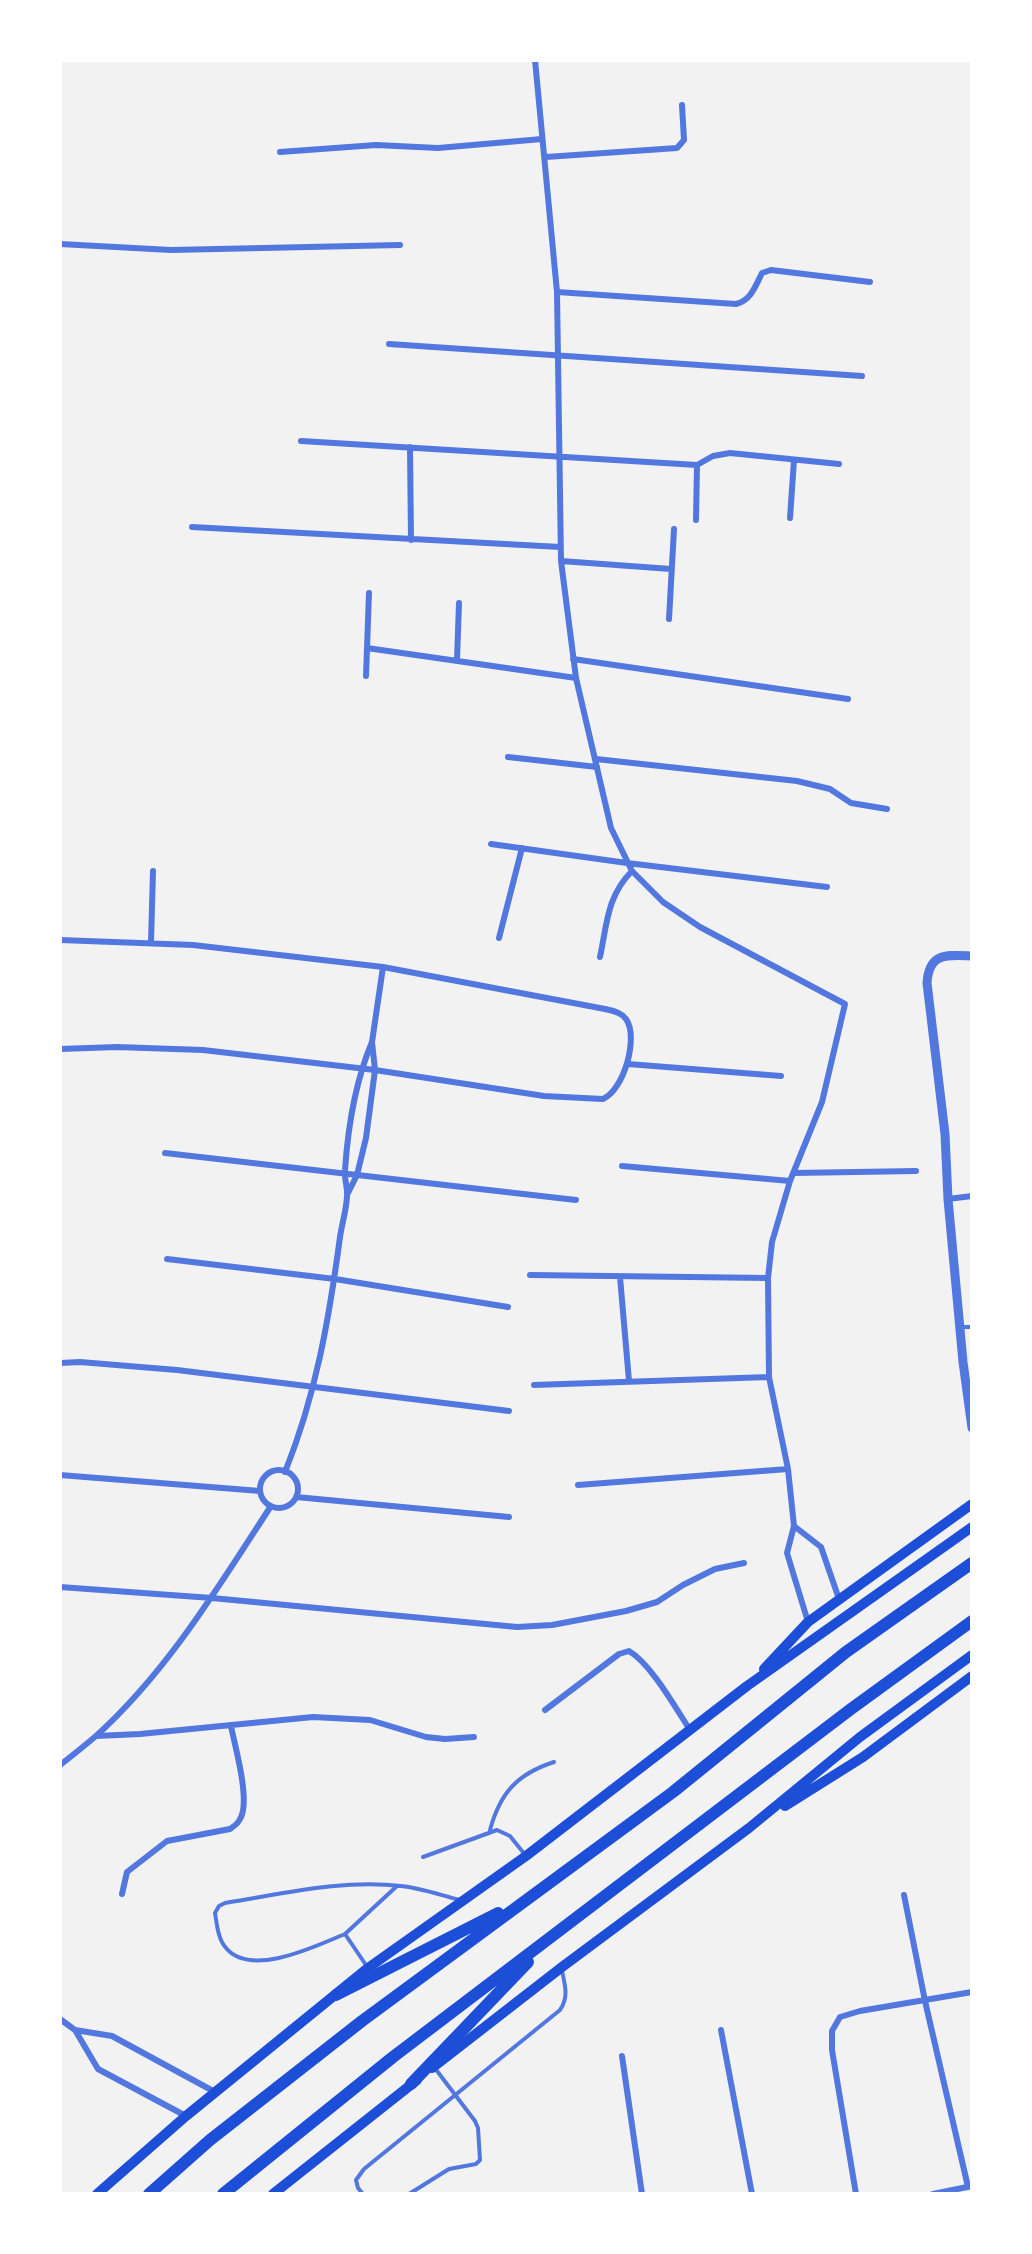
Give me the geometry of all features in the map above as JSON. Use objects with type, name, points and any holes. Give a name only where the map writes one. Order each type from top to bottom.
[{"type":"main road","points":[[747,1686],[808,1622],[972,1504]]},
{"type":"main road","points":[[97,2194],[186,2116],[368,1968],[526,1856],[747,1686],[972,1527]]},
{"type":"main road","points":[[149,2194],[210,2140],[362,2021],[673,1792],[846,1652],[972,1563]]},
{"type":"main road","points":[[223,2194],[393,2057],[850,1709],[972,1621]]},
{"type":"main road","points":[[273,2194],[561,1967],[749,1828],[860,1737],[972,1654]]},
{"type":"main road","points":[[749,1828],[863,1757],[972,1676]]},
{"type":"main road","points":[[336,1995],[529,1897]]},
{"type":"main road","points":[[411,2084],[556,1933]]},
{"type":"street","points":[[535,60],[557,292],[561,561],[576,678],[611,828],[632,872],[663,902],[700,927],[845,1004],[822,1102],[790,1181],[772,1242],[768,1278],[769,1377],[788,1469],[794,1526],[787,1553],[808,1622]]},
{"type":"street","points":[[546,157],[678,148],[684,140],[682,105]]},
{"type":"street","points":[[280,152],[376,145],[438,147],[542,139]]},
{"type":"street","points":[[60,244],[171,250],[400,246]]},
{"type":"street","points":[[557,292],[735,304],[744,302],[750,296],[762,273],[771,270],[870,282]]},
{"type":"street","points":[[389,344],[862,376]]},
{"type":"street","points":[[301,441],[697,465],[713,456],[730,453],[839,464]]},
{"type":"street","points":[[410,447],[411,540]]},
{"type":"street","points":[[790,518],[794,460]]},
{"type":"street","points":[[696,520],[697,465]]},
{"type":"street","points":[[192,527],[560,547]]},
{"type":"street","points":[[669,619],[674,529]]},
{"type":"street","points":[[561,561],[671,569]]},
{"type":"street","points":[[366,676],[369,592]]},
{"type":"street","points":[[457,660],[459,603]]},
{"type":"street","points":[[367,648],[576,678]]},
{"type":"street","points":[[573,659],[848,699]]},
{"type":"street","points":[[508,757],[797,781],[830,789],[851,803],[886,809]]},
{"type":"street","points":[[491,844],[827,887]]},
{"type":"street","points":[[500,938],[522,848]]},
{"type":"street","points":[[151,942],[153,871]]},
{"type":"street","points":[[600,957],[614,894],[632,872]]},
{"type":"street","points":[[60,940],[193,945],[383,967],[616,1012],[628,1021],[630,1030],[628,1064],[617,1089],[611,1096],[603,1099],[544,1096],[375,1070],[203,1050],[117,1047],[60,1049]]},
{"type":"street","points":[[972,956],[944,955],[933,963],[928,972],[927,983],[945,1134],[948,1200],[972,1428]]},
{"type":"street","points":[[347,1194],[357,1174],[366,1138],[375,1070],[372,1042],[383,967]]},
{"type":"street","points":[[285,1472],[302,1430],[314,1387],[335,1279],[347,1194],[344,1173],[349,1132],[360,1069],[372,1042]]},
{"type":"street","points":[[628,1064],[781,1076]]},
{"type":"street","points":[[165,1153],[576,1200]]},
{"type":"street","points":[[622,1166],[790,1181]]},
{"type":"street","points":[[794,1173],[916,1171]]},
{"type":"street","points":[[948,1200],[972,1196]]},
{"type":"street","points":[[167,1259],[335,1279],[508,1307]]},
{"type":"street","points":[[530,1275],[768,1278]]},
{"type":"street","points":[[620,1277],[629,1381]]},
{"type":"street","points":[[60,1363],[80,1362],[177,1370],[509,1411]]},
{"type":"street","points":[[534,1385],[769,1377]]},
{"type":"street","points":[[578,1485],[788,1469]]},
{"type":"street","points":[[276,1471],[285,1472],[296,1482],[296,1497],[287,1506],[271,1506],[262,1497],[260,1491],[262,1480],[266,1475],[276,1471]]},
{"type":"street","points":[[60,1475],[260,1491]]},
{"type":"street","points":[[296,1497],[509,1517]]},
{"type":"street","points":[[60,1765],[96,1736],[135,1695],[212,1598],[271,1506]]},
{"type":"street","points":[[794,1526],[821,1547],[840,1600]]},
{"type":"street","points":[[60,1587],[212,1598],[517,1628],[552,1626],[626,1611],[657,1602],[683,1585],[715,1569],[744,1563]]},
{"type":"street","points":[[545,1710],[619,1654],[629,1651],[638,1656],[690,1730]]},
{"type":"street","points":[[96,1736],[325,1718],[370,1720],[426,1737],[445,1739],[474,1737]]},
{"type":"street","points":[[122,1894],[127,1872],[167,1841],[230,1828],[242,1818],[244,1799],[231,1726]]},
{"type":"street","points":[[904,1895],[925,2001],[970,2186],[955,2192],[933,2194]]},
{"type":"street","points":[[856,2194],[832,2050],[832,2031],[840,2017],[860,2011],[972,1992]]},
{"type":"street","points":[[60,2019],[75,2030],[98,2069],[186,2116]]},
{"type":"street","points":[[75,2030],[112,2036],[216,2092]]},
{"type":"street","points":[[721,2030],[752,2194]]},
{"type":"street","points":[[622,2056],[642,2194]]},
{"type":"lane","points":[[960,1327],[972,1327]]},
{"type":"lane","points":[[490,1830],[494,1814],[516,1780],[534,1768],[554,1762]]},
{"type":"lane","points":[[423,1857],[490,1830],[497,1830],[510,1836],[526,1856]]},
{"type":"lane","points":[[398,1886],[345,1934],[280,1958],[246,1960],[227,1950],[222,1942],[215,1913],[219,1906],[225,1903],[341,1884],[398,1886],[420,1889],[462,1901]]},
{"type":"lane","points":[[345,1934],[368,1968]]},
{"type":"lane","points":[[363,2194],[356,2180],[364,2169],[560,2010],[565,2003],[566,1995],[561,1967]]},
{"type":"lane","points":[[410,2194],[449,2169],[476,2164],[480,2160],[478,2128],[456,2094],[434,2067]]}]
